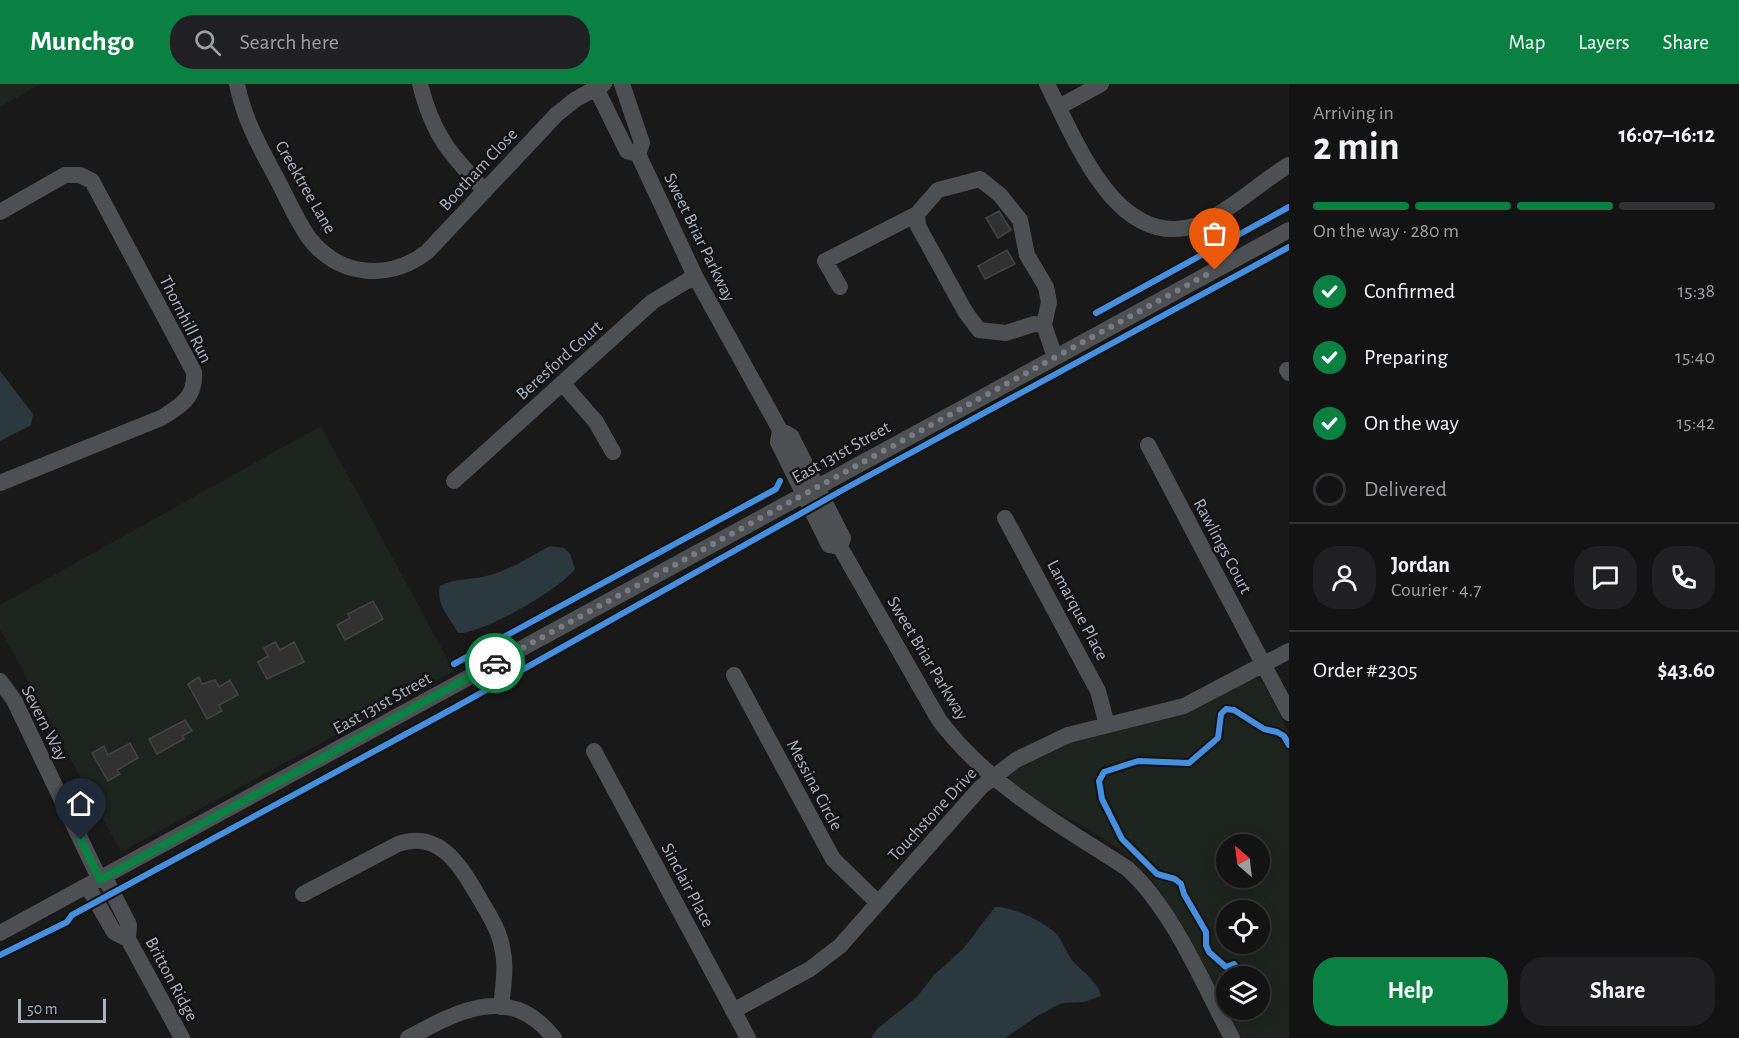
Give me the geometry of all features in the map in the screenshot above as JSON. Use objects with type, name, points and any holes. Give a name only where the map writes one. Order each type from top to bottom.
[{"type":"street","name":"Creektree Lane","points":[[237,84],[250,128],[308,237],[322,253],[344,266],[362,272],[377,272]]},
{"type":"street","points":[[420,84],[434,129],[444,147],[485,191]]},
{"type":"street","name":"Sweet Briar Parkway","points":[[622,84],[642,143],[638,154],[695,276],[780,430],[791,436],[829,545],[840,547],[939,720],[958,745],[1011,794],[1128,869],[1139,879],[1168,920],[1232,1038]]},
{"type":"street","points":[[1047,84],[1110,197],[1127,212],[1155,225],[1183,228],[1207,220],[1289,165]]},
{"type":"street","points":[[1059,107],[1101,84]]},
{"type":"street","name":"Bootham Close","points":[[377,272],[396,268],[421,257],[557,114],[598,85]]},
{"type":"street","name":"Sweet Briar Parkway","points":[[598,85],[627,151],[638,154]]},
{"type":"street","name":"Thornhill Run","points":[[0,212],[65,176],[80,175],[92,181],[194,372],[195,386],[185,404],[161,418],[0,483]]},
{"type":"street","points":[[840,287],[825,261],[917,214],[938,190],[980,179],[1000,195],[1020,220],[1027,255],[1046,287],[1049,302],[1044,325],[1055,357]]},
{"type":"street","points":[[917,214],[918,226],[966,313],[979,330],[1006,333],[1034,324],[1044,325]]},
{"type":"street","name":"East 131st Street","points":[[0,933],[98,882],[1289,230]]},
{"type":"street","name":"Beresford Court","points":[[454,481],[652,302],[695,276]]},
{"type":"street","points":[[562,383],[596,422],[613,452]]},
{"type":"street","name":"Rawlings Court","points":[[1148,445],[1289,713]]},
{"type":"street","name":"Lamarque Place","points":[[1005,518],[1098,691],[1107,725]]},
{"type":"street","name":"Touchstone Drive","points":[[733,1011],[822,961],[840,946],[992,777],[1042,745],[1068,735],[1184,705],[1289,651]]},
{"type":"street","name":"Messina Circle","points":[[734,675],[833,859],[878,903]]},
{"type":"street","name":"Severn Way","points":[[0,681],[14,700],[98,882]]},
{"type":"street","name":"Sinclair Place","points":[[594,750],[748,1038]]},
{"type":"street","points":[[303,894],[398,844],[416,840],[436,845],[448,852],[460,864],[499,936],[504,963],[501,1007]]},
{"type":"street","name":"Britton Ridge","points":[[98,882],[114,932],[128,939],[182,1038]]},
{"type":"street","points":[[408,1038],[469,1008],[492,1005],[531,1017],[554,1038]]},
{"type":"shaded area","points":[[0,84],[41,84],[0,107]]},
{"type":"shaded area","points":[[0,371],[33,414],[31,425],[0,441]]},
{"type":"shaded area","points":[[321,426],[454,671],[121,852],[0,629],[0,605]]},
{"type":"shaded area","points":[[550,546],[564,548],[570,554],[575,569],[567,578],[520,609],[485,626],[458,633],[444,611],[440,600],[440,586],[498,572]]},
{"type":"shaded area","points":[[1256,678],[1264,684],[1289,733],[1289,1038],[1241,1038],[1232,1020],[1270,1020],[1270,966],[1216,966],[1216,990],[1178,919],[1148,876],[1131,859],[1104,839],[1016,790],[1011,785],[1008,775],[1014,768],[1082,736]]},
{"type":"shaded area","points":[[995,907],[1019,912],[1053,931],[1072,960],[1089,976],[1101,996],[1084,1002],[1062,1003],[1039,1015],[1005,1038],[871,1038],[877,1029],[917,997],[934,975],[963,949]]},
{"type":"building","points":[[999,211],[1011,230],[998,238],[986,218]]},
{"type":"building","points":[[1007,250],[1015,264],[985,279],[978,266]]},
{"type":"building","points":[[373,601],[383,619],[345,640],[337,625],[350,618],[348,614]]},
{"type":"building","points":[[275,642],[280,650],[294,642],[304,662],[267,679],[258,662],[268,656],[264,648]]},
{"type":"building","points":[[199,677],[202,684],[215,680],[219,687],[230,680],[238,695],[219,705],[222,711],[207,719],[188,684]]},
{"type":"building","points":[[185,720],[192,731],[182,736],[184,739],[157,754],[149,739]]},
{"type":"building","points":[[130,743],[138,758],[117,770],[120,774],[108,781],[92,753],[104,746],[108,755]]},
{"type":"cycle path","points":[[1096,313],[1289,207]]},
{"type":"cycle path","points":[[0,955],[67,922],[72,915],[454,708],[848,487],[1289,247]]},
{"type":"cycle path","points":[[454,664],[776,489],[780,481]]},
{"type":"cycle path","points":[[1225,966],[1209,952],[1206,945],[1206,932],[1184,894],[1181,884],[1175,879],[1157,874],[1122,839],[1102,799],[1099,781],[1104,772],[1138,761],[1189,763],[1218,738],[1221,714],[1226,709],[1234,710],[1264,729],[1277,732],[1284,736],[1289,745]]},
{"type":"cycle path","points":[[1229,966],[1234,964],[1236,966]]},
{"type":"way so far","points":[[495,663],[1215,270]]},
{"type":"route","points":[[81,840],[100,880],[495,663]]}]
